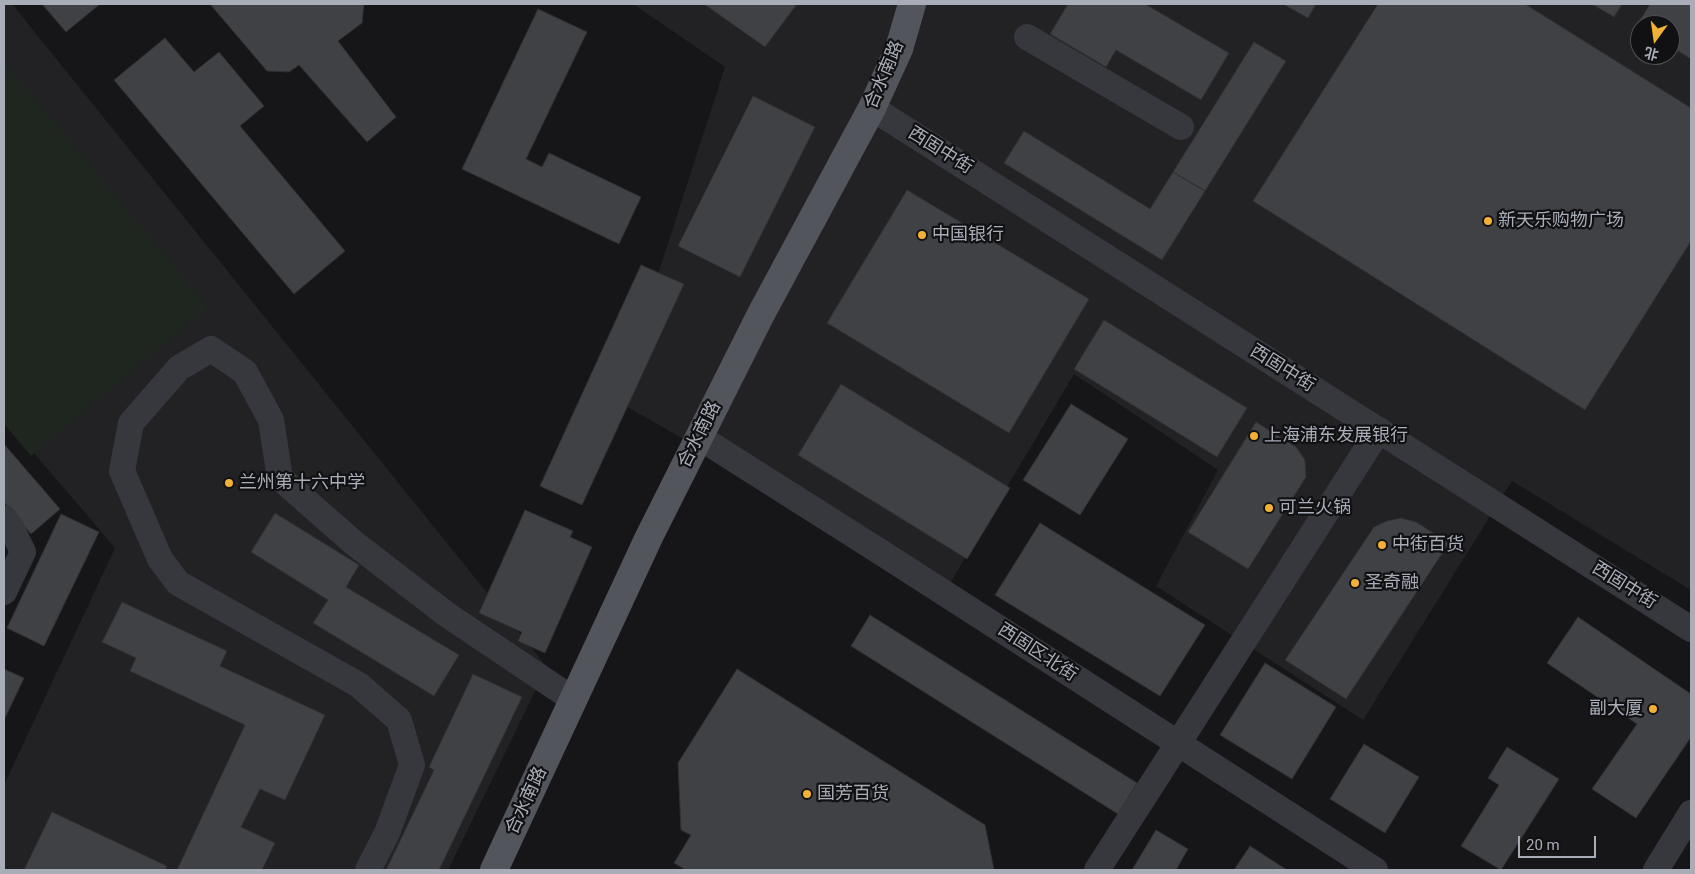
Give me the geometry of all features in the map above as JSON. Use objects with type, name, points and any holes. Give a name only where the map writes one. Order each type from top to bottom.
[{"type":"main road","name":"合水南路","points":[[502,868],[574,700],[649,538],[761,314],[872,108],[899,50],[912,4]]},
{"type":"street","points":[[1027,37],[1180,127]]},
{"type":"street","name":"西固中街","points":[[872,108],[1691,629]]},
{"type":"street","points":[[368,870],[387,833],[412,765],[399,720],[359,685],[178,583],[160,559],[122,471],[131,423],[179,368],[211,349],[245,372],[271,420],[280,478],[354,543],[446,614],[574,700]]},
{"type":"street","points":[[1096,870],[1379,430]]},
{"type":"street","name":"西固区北街","points":[[699,437],[1375,870]]},
{"type":"street","points":[[4,518],[11,527],[23,552],[4,592]]},
{"type":"street","points":[[1656,870],[1691,813]]},
{"type":"shaded area","name":"兰州第十六中学","points":[[4,4],[12,4],[547,667],[448,870],[4,870],[4,785],[115,548],[4,418]]},
{"type":"shaded area","points":[[633,4],[1691,4],[1691,590],[1512,481],[1363,720],[1156,586],[1218,470],[1074,374],[946,590],[617,401],[725,67]]},
{"type":"shaded area","points":[[4,61],[208,307],[31,456],[4,424]]},
{"type":"building","points":[[42,4],[100,4],[66,32]]},
{"type":"building","points":[[210,4],[364,4],[362,23],[338,41],[396,117],[367,142],[299,65],[289,72],[267,71]]},
{"type":"building","points":[[704,4],[797,4],[765,47]]},
{"type":"building","points":[[1068,4],[1145,4],[1229,53],[1201,100],[1116,50],[1106,67],[1050,34]]},
{"type":"building","points":[[1283,4],[1316,4],[1308,18]]},
{"type":"building","name":"新天乐购物广场","points":[[1378,4],[1525,4],[1691,108],[1691,241],[1585,410],[1253,201]]},
{"type":"building","points":[[1592,4],[1622,4],[1614,17]]},
{"type":"building","points":[[1650,4],[1691,4],[1691,59],[1680,52],[1680,15],[1643,15]]},
{"type":"building","points":[[538,9],[587,32],[526,159],[542,167],[549,153],[641,197],[619,244],[462,169]]},
{"type":"building","points":[[165,38],[194,72],[219,52],[264,106],[240,126],[345,251],[294,294],[114,80]]},
{"type":"building","points":[[1254,42],[1286,61],[1205,191],[1173,172]]},
{"type":"building","points":[[753,96],[815,127],[740,277],[678,246]]},
{"type":"building","points":[[1024,131],[1150,209],[1173,172],[1205,191],[1162,260],[1004,163]]},
{"type":"building","points":[[907,190],[1089,299],[1009,433],[827,323]]},
{"type":"building","points":[[641,265],[684,284],[582,505],[540,486]]},
{"type":"building","points":[[1104,320],[1247,408],[1217,457],[1074,369]]},
{"type":"building","points":[[841,384],[1010,488],[967,559],[798,455]]},
{"type":"building","points":[[1071,404],[1128,439],[1080,515],[1023,480]]},
{"type":"building","points":[[1256,422],[1296,447],[1305,460],[1306,477],[1248,569],[1188,532]]},
{"type":"building","points":[[4,444],[60,509],[31,534],[4,502]]},
{"type":"building","points":[[525,510],[573,531],[570,537],[592,547],[545,653],[518,641],[522,632],[479,613]]},
{"type":"building","points":[[275,513],[359,565],[346,587],[459,655],[434,696],[313,623],[328,600],[251,552]]},
{"type":"building","points":[[61,514],[99,532],[44,646],[7,628]]},
{"type":"building","points":[[1401,518],[1416,522],[1449,543],[1346,699],[1285,660],[1374,527],[1387,521]]},
{"type":"building","points":[[1040,523],[1205,625],[1160,696],[995,595]]},
{"type":"building","points":[[122,602],[227,651],[220,666],[325,715],[285,800],[260,789],[241,827],[275,843],[262,870],[177,870],[245,725],[130,671],[136,658],[102,642]]},
{"type":"building","points":[[870,615],[1137,783],[1118,814],[851,646]]},
{"type":"building","name":"副大厦","points":[[1578,617],[1691,694],[1691,737],[1636,818],[1592,789],[1637,724],[1547,663]]},
{"type":"building","points":[[1265,663],[1336,707],[1292,779],[1220,735]]},
{"type":"building","points":[[4,669],[24,678],[4,720]]},
{"type":"building","name":"国芳百货","points":[[737,669],[985,825],[994,870],[686,870],[674,863],[691,835],[681,830],[678,763]]},
{"type":"building","points":[[473,674],[522,697],[439,870],[386,870],[434,770],[429,767]]},
{"type":"building","points":[[1364,744],[1419,777],[1385,833],[1330,799]]},
{"type":"building","points":[[1507,747],[1559,779],[1501,870],[1461,846],[1499,785],[1488,778]]},
{"type":"building","points":[[52,812],[167,866],[165,870],[24,870]]},
{"type":"building","points":[[1156,830],[1188,849],[1176,870],[1132,870]]},
{"type":"building","points":[[1250,846],[1287,870],[1234,870]]},
{"type":"place","name":"新天乐购物广场","points":[[1488,221]]},
{"type":"place","name":"中国银行","points":[[922,235]]},
{"type":"place","name":"上海浦东发展银行","points":[[1254,436]]},
{"type":"place","name":"兰州第十六中学","points":[[229,483]]},
{"type":"place","name":"可兰火锅","points":[[1269,508]]},
{"type":"place","name":"中街百货","points":[[1382,545]]},
{"type":"place","name":"圣奇融","points":[[1355,583]]},
{"type":"place","name":"副大厦","points":[[1653,709]]},
{"type":"place","name":"国芳百货","points":[[807,794]]}]
